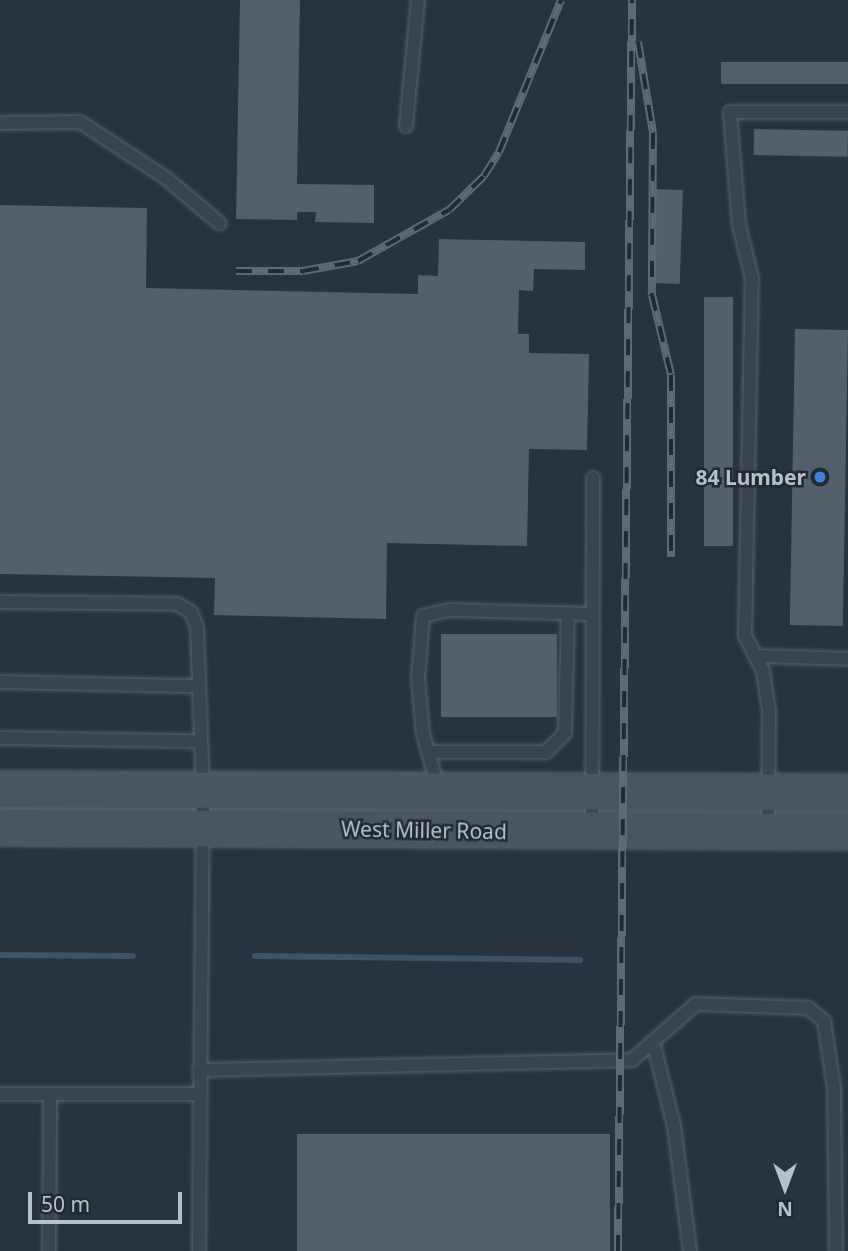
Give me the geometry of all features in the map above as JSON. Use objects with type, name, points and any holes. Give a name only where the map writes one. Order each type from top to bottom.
[{"type":"main road","name":"West Miller Road","points":[[0,789],[848,792]]},
{"type":"main road","name":"West Miller Road","points":[[0,827],[848,831]]},
{"type":"lane","points":[[407,126],[418,0]]},
{"type":"lane","points":[[768,831],[769,710],[763,671],[745,636],[752,278],[739,225],[730,112],[848,112]]},
{"type":"lane","points":[[0,123],[79,122],[166,178],[219,223]]},
{"type":"lane","points":[[592,831],[593,478]]},
{"type":"lane","points":[[0,601],[185,606],[197,628],[203,789],[200,828],[199,1251]]},
{"type":"lane","points":[[439,790],[428,752],[418,678],[423,616],[449,610],[592,614]]},
{"type":"lane","points":[[428,752],[546,752],[565,733],[568,613]]},
{"type":"lane","points":[[755,656],[848,659]]},
{"type":"lane","points":[[0,682],[198,686]]},
{"type":"lane","points":[[0,738],[200,741]]},
{"type":"lane","points":[[199,1070],[632,1060],[696,1004],[808,1009],[824,1021],[834,1088],[836,1251]]},
{"type":"lane","points":[[653,1042],[674,1126],[690,1251]]},
{"type":"lane","points":[[0,1094],[199,1094]]},
{"type":"lane","points":[[49,1251],[50,1094]]},
{"type":"building","points":[[240,0],[300,0],[297,184],[374,185],[374,223],[315,222],[316,212],[297,212],[297,220],[236,219]]},
{"type":"building","points":[[721,62],[848,62],[848,84],[721,84]]},
{"type":"building","points":[[754,129],[848,131],[848,157],[754,155]]},
{"type":"building","points":[[654,189],[683,190],[680,284],[651,283]]},
{"type":"building","points":[[0,205],[147,208],[146,288],[418,294],[418,275],[438,276],[439,239],[585,242],[585,270],[534,269],[533,291],[519,290],[518,334],[529,334],[529,353],[589,354],[587,450],[529,449],[527,546],[387,543],[386,619],[214,615],[215,578],[0,574]]},
{"type":"building","points":[[704,297],[733,297],[733,546],[704,546]]},
{"type":"building","name":"84 Lumber","points":[[795,329],[848,330],[843,626],[790,625]]},
{"type":"building","points":[[441,634],[557,634],[557,717],[441,717]]},
{"type":"building","points":[[297,1134],[610,1134],[610,1251],[297,1251]]},
{"type":"waterway","points":[[0,955],[133,956]]},
{"type":"waterway","points":[[255,956],[580,960]]},
{"type":"railway","points":[[236,271],[303,271],[358,261],[449,210],[484,176],[499,152],[561,0]]},
{"type":"railway","points":[[618,1251],[632,0]]},
{"type":"railway","points":[[638,42],[653,133],[652,295],[671,375],[671,557]]},
{"type":"place","name":"84 Lumber","points":[[820,477]]}]
